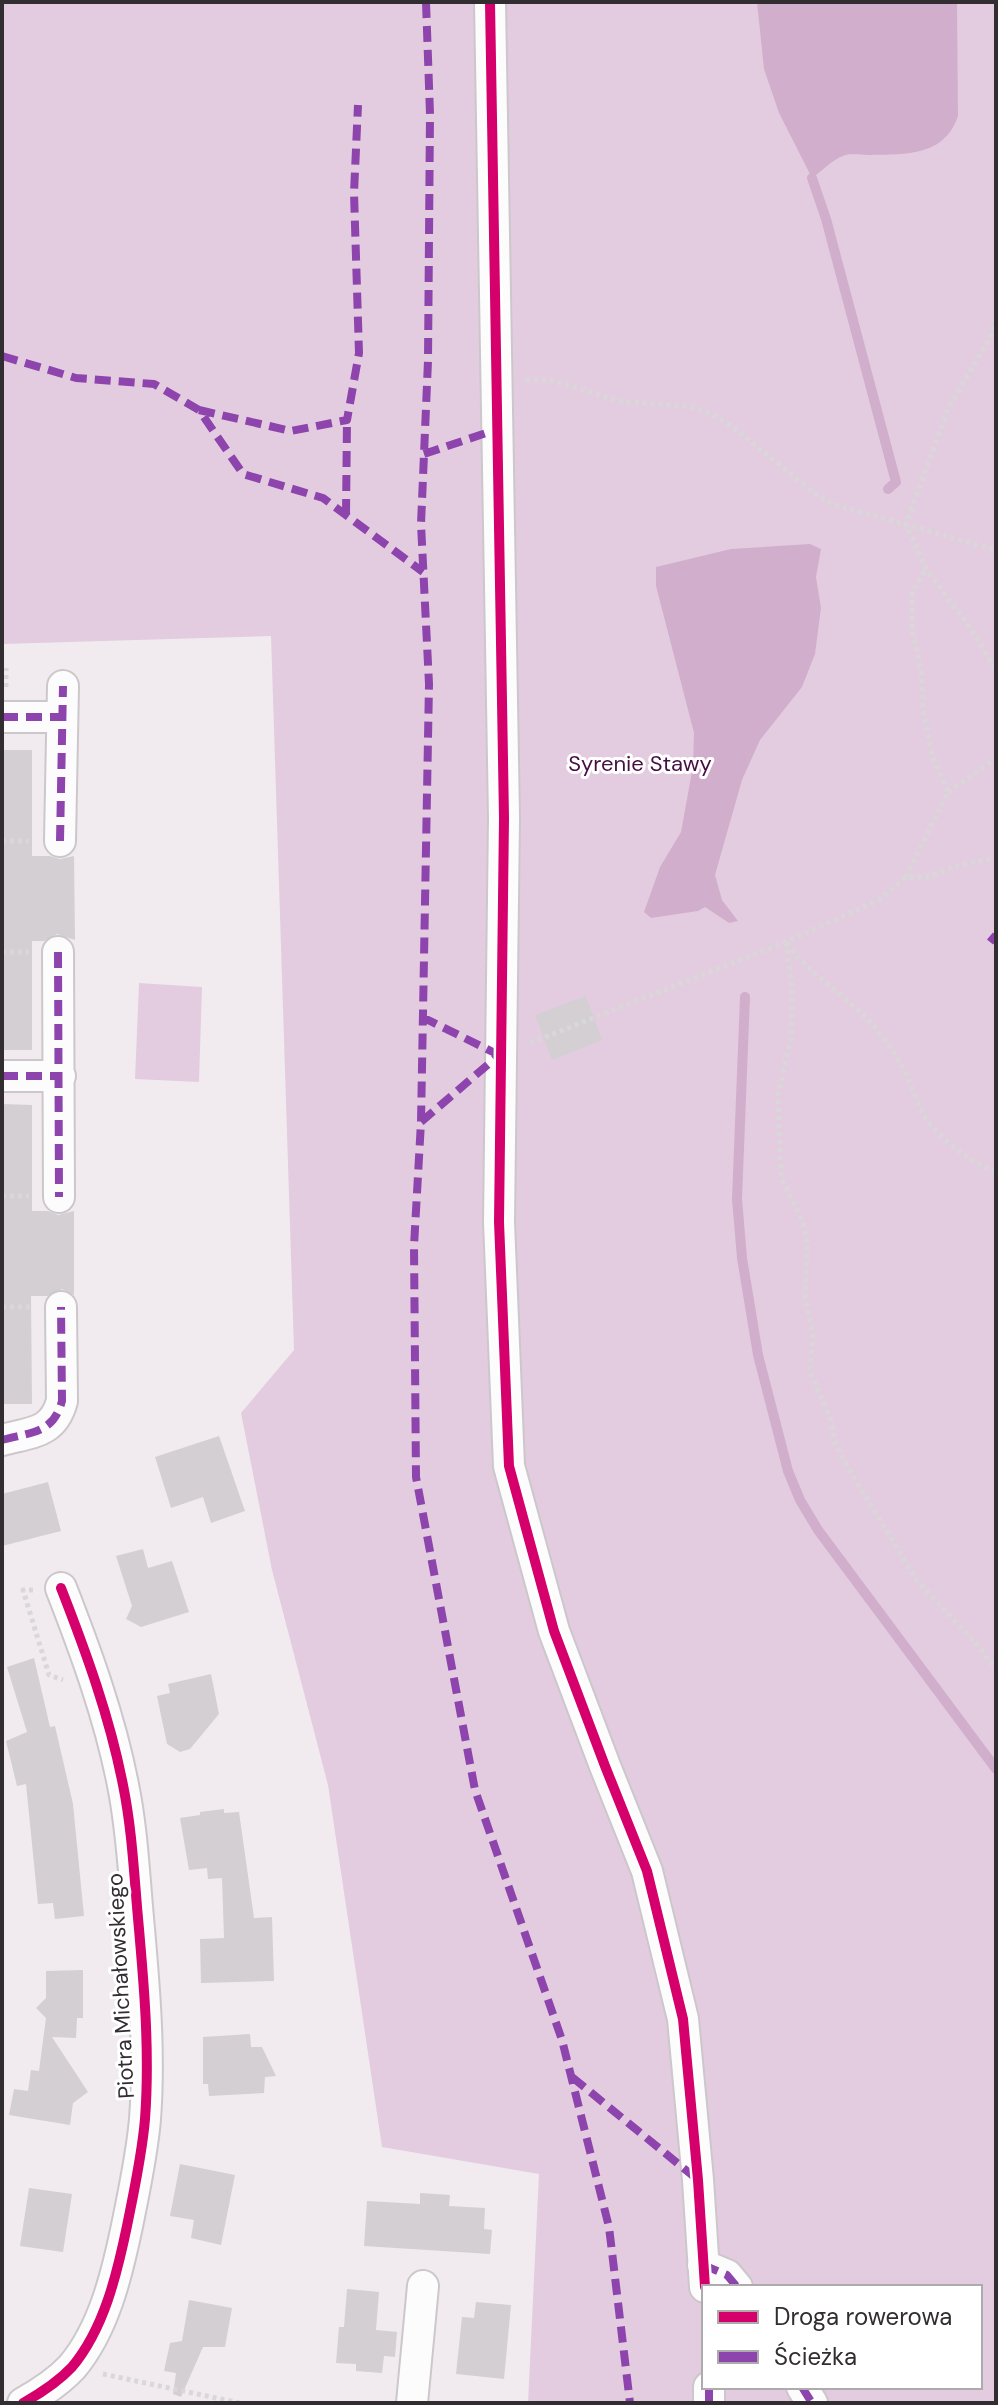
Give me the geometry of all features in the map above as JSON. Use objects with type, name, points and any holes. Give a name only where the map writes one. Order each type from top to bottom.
[{"type":"street","points":[[490,2],[492,275],[497,381],[504,818],[499,1222],[509,1466],[554,1631],[647,1871],[683,2019],[704,2276],[727,2275],[735,2285]]},
{"type":"street","points":[[46,841],[63,686]]},
{"type":"street","points":[[2,717],[62,717]]},
{"type":"street","points":[[58,952],[59,1197]]},
{"type":"street","points":[[2,1076],[60,1076]]},
{"type":"street","points":[[2,1440],[43,1429],[51,1425],[58,1414],[62,1401],[46,1307]]},
{"type":"street","name":"Piotra Michałowskiego","points":[[23,2403],[55,2383],[71,2367],[93,2333],[119,2265],[143,2133],[147,2075],[144,1987],[133,1851],[123,1784],[89,1660],[61,1588]]},
{"type":"street","points":[[412,2403],[423,2286]]},
{"type":"path","points":[[996,318],[992,334],[948,409],[906,524],[926,569],[969,626],[996,670]]},
{"type":"path","points":[[497,381],[550,380],[619,401],[693,407],[733,427],[819,497],[836,505],[996,550]]},
{"type":"path","points":[[926,569],[912,592],[912,630],[932,755],[948,792]]},
{"type":"path","points":[[499,1055],[786,942],[879,900],[906,877],[948,792],[996,758]]},
{"type":"path","points":[[2,841],[46,841]]},
{"type":"path","points":[[906,877],[927,877],[959,865],[996,858]]},
{"type":"path","points":[[786,942],[799,961],[840,992],[872,1025],[900,1061],[930,1123],[966,1156],[996,1171]]},
{"type":"path","points":[[786,942],[792,1002],[791,1039],[778,1095],[781,1177],[803,1222],[807,1241],[805,1297],[813,1335],[810,1372],[831,1420],[834,1440],[843,1459],[917,1581],[975,1642],[996,1669]]},
{"type":"path","points":[[2,952],[18,953]]},
{"type":"path","points":[[2,1196],[19,1196]]},
{"type":"path","points":[[2,1307],[46,1307]]},
{"type":"path","points":[[61,1588],[23,1590],[49,1675],[70,1685]]},
{"type":"path","points":[[71,2367],[240,2403]]},
{"type":"green space","name":"Syrenie Stawy","points":[[2,2],[996,2],[996,2403],[528,2403],[539,2174],[382,2147],[328,1785],[272,1570],[241,1413],[294,1350],[271,636],[2,644]]},
{"type":"green space","points":[[139,983],[202,987],[199,1082],[135,1079]]},
{"type":"shaded area","points":[[757,2],[957,2],[958,116],[952,129],[933,146],[922,150],[843,156],[812,178],[779,113],[764,69]]},
{"type":"shaded area","points":[[810,544],[821,549],[816,577],[821,608],[815,654],[802,687],[760,740],[742,780],[715,875],[722,900],[738,921],[729,923],[705,907],[698,911],[651,918],[644,912],[660,867],[681,832],[693,766],[694,733],[656,586],[656,567],[731,549]]},
{"type":"building","points":[[2,750],[32,750],[32,856],[60,859],[74,856],[75,940],[57,934],[44,941],[32,941],[32,1050],[2,1050]]},
{"type":"building","points":[[586,996],[602,1040],[552,1060],[535,1015]]},
{"type":"building","points":[[2,1104],[32,1105],[32,1211],[48,1211],[58,1215],[74,1211],[74,1295],[62,1289],[48,1296],[31,1296],[32,1404],[2,1404]]},
{"type":"building","points":[[219,1436],[245,1511],[211,1523],[203,1497],[171,1508],[155,1457]]},
{"type":"building","points":[[48,1482],[61,1531],[2,1546],[2,1494]]},
{"type":"building","points":[[143,1549],[148,1568],[172,1561],[189,1612],[141,1627],[126,1619],[132,1606],[116,1556]]},
{"type":"building","points":[[34,1658],[50,1727],[55,1726],[73,1804],[84,1916],[55,1919],[53,1903],[38,1904],[26,1784],[17,1786],[6,1741],[27,1732],[7,1667]]},
{"type":"building","points":[[211,1674],[219,1714],[190,1749],[180,1752],[167,1744],[157,1696],[170,1693],[168,1684]]},
{"type":"building","points":[[224,1809],[224,1813],[239,1812],[254,1918],[272,1917],[274,1981],[201,1983],[200,1939],[224,1938],[222,1878],[208,1879],[207,1868],[189,1870],[180,1818]]},
{"type":"building","points":[[83,1970],[83,2018],[77,2018],[76,2038],[52,2037],[88,2092],[73,2103],[70,2125],[9,2115],[14,2089],[28,2091],[31,2070],[39,2071],[46,2018],[36,2008],[46,1998],[46,1971]]},
{"type":"building","points":[[250,2034],[251,2047],[262,2047],[276,2076],[265,2077],[264,2093],[209,2096],[208,2084],[203,2084],[203,2037]]},
{"type":"building","points":[[180,2164],[235,2175],[221,2245],[191,2238],[194,2220],[170,2216]]},
{"type":"building","points":[[29,2188],[72,2194],[63,2252],[20,2246]]},
{"type":"building","points":[[420,2193],[450,2195],[449,2206],[485,2208],[484,2229],[492,2230],[490,2254],[364,2246],[367,2201],[420,2204]]},
{"type":"building","points":[[347,2289],[379,2292],[376,2330],[397,2332],[395,2357],[384,2356],[382,2373],[356,2371],[356,2364],[336,2363],[339,2327],[344,2327]]},
{"type":"building","points":[[189,2300],[232,2308],[225,2347],[203,2347],[181,2397],[173,2394],[176,2373],[164,2371],[170,2343],[182,2341]]},
{"type":"building","points":[[476,2302],[511,2305],[504,2379],[456,2374],[462,2317],[474,2318]]},
{"type":"waterway","points":[[812,178],[826,219],[896,482],[888,489]]},
{"type":"waterway","points":[[745,997],[737,1199],[742,1258],[758,1355],[788,1471],[800,1500],[818,1530],[996,1769]]},
{"type":"marked path","points":[[426,2],[430,114],[428,361],[421,524],[429,684],[421,1122],[414,1246],[416,1477],[475,1790],[562,2040],[609,2227],[630,2403]]},
{"type":"marked path","points":[[199,410],[291,431],[347,420],[359,353],[354,193],[358,105]]},
{"type":"marked path","points":[[2,356],[76,378],[154,384],[199,410],[243,474],[323,498],[423,572]]},
{"type":"marked path","points":[[346,515],[347,420]]},
{"type":"marked path","points":[[424,454],[498,429]]},
{"type":"marked path","points":[[60,841],[63,686]]},
{"type":"marked path","points":[[2,717],[62,717]]},
{"type":"marked path","points":[[990,942],[996,935]]},
{"type":"marked path","points":[[58,952],[59,1197]]},
{"type":"marked path","points":[[422,1017],[499,1055]]},
{"type":"marked path","points":[[421,1122],[499,1055]]},
{"type":"marked path","points":[[2,1076],[60,1076]]},
{"type":"marked path","points":[[2,1440],[40,1430],[58,1412],[62,1401],[61,1307]]},
{"type":"marked path","points":[[572,2077],[698,2180]]},
{"type":"marked path","points":[[703,2265],[727,2275],[735,2285]]},
{"type":"marked path","points":[[709,2389],[709,2403]]},
{"type":"marked path","points":[[803,2389],[812,2403]]},
{"type":"cycle path","points":[[490,2],[504,818],[499,1222],[509,1466],[554,1631],[647,1871],[683,2019],[705,2285]]},
{"type":"cycle path","points":[[23,2403],[49,2387],[72,2367],[101,2318],[114,2282],[127,2226],[145,2119],[147,2043],[126,1802],[104,1710],[61,1588]]}]
